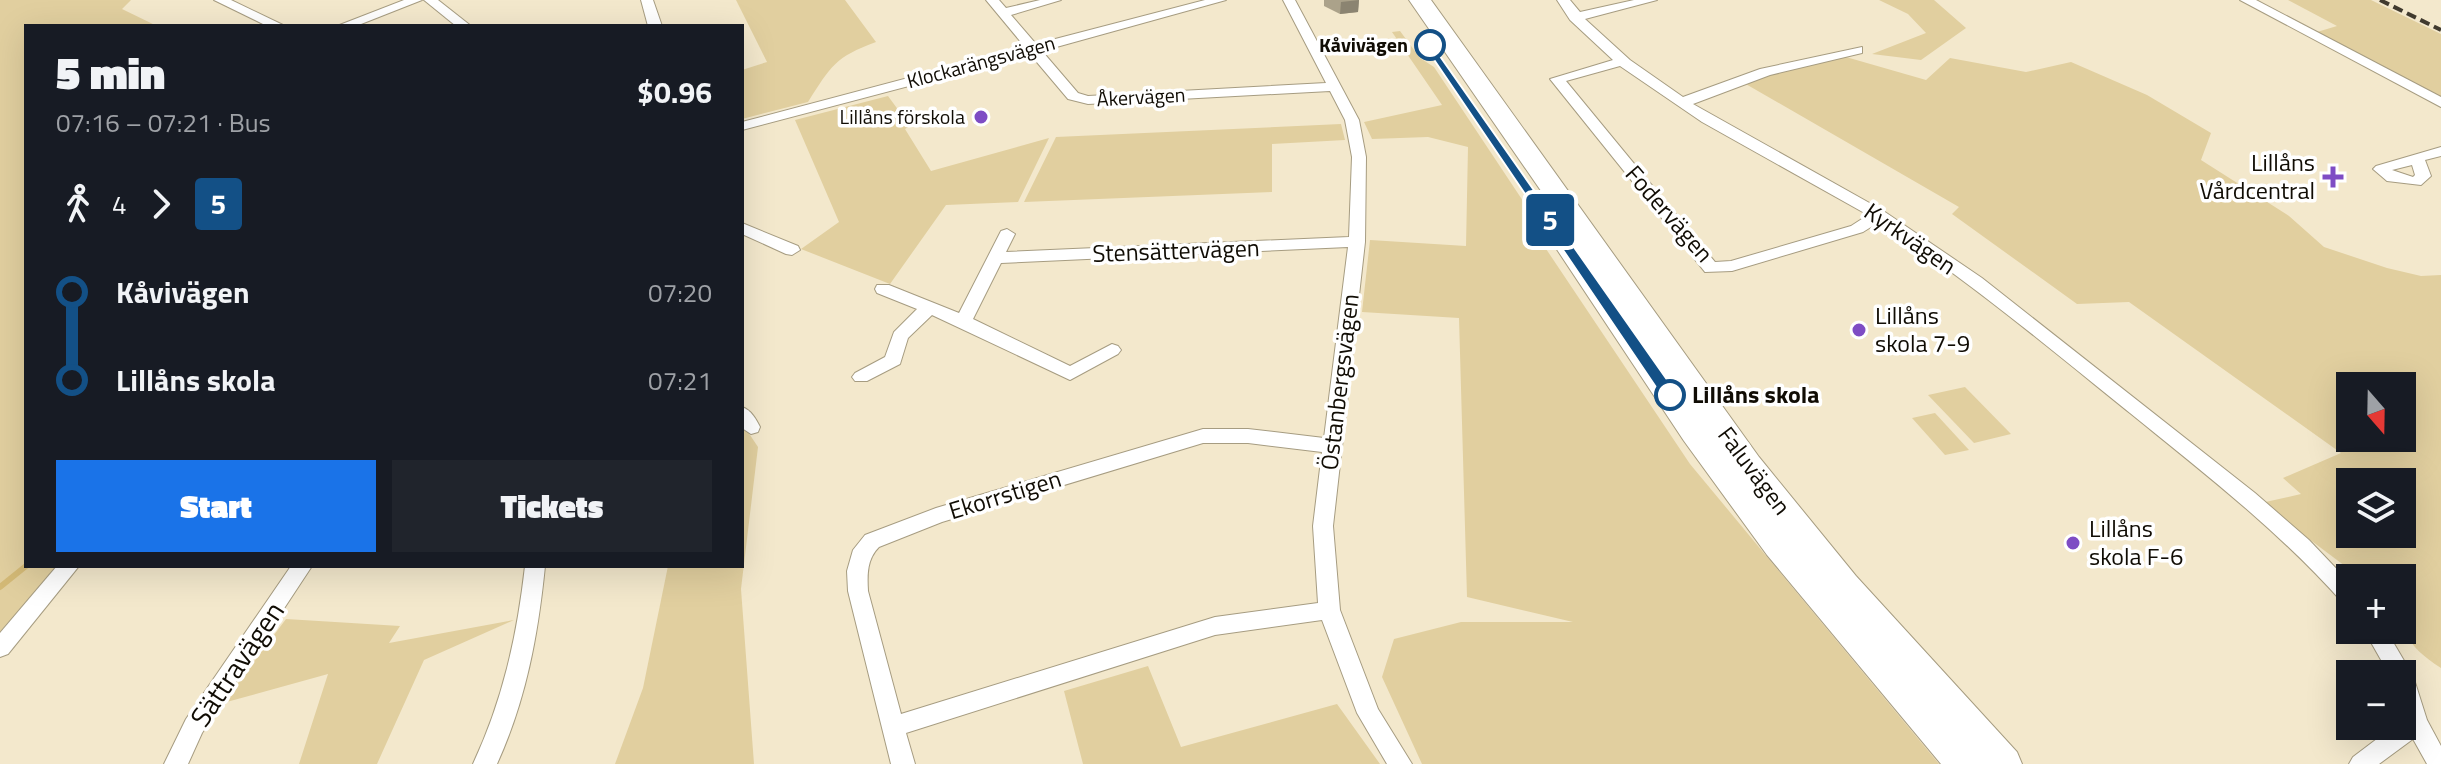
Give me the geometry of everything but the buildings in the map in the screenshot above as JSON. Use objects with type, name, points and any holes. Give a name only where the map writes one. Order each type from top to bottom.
[{"type":"highway","name":"Faluvägen","points":[[1418,12],[1722,470],[1816,592],[1965,764]]},
{"type":"highway","name":"Faluvägen","points":[[1418,12],[1748,465],[1844,586],[2003,764]]},
{"type":"street","points":[[220,0],[274,24]]},
{"type":"street","points":[[350,24],[416,0]]},
{"type":"street","points":[[430,0],[461,24]]},
{"type":"street","points":[[647,0],[654,24]]},
{"type":"street","name":"Åkervägen","points":[[992,0],[1073,96],[1088,100],[1335,87]]},
{"type":"street","points":[[1003,13],[1055,0]]},
{"type":"street","name":"Klockarängsvägen","points":[[744,125],[1220,0]]},
{"type":"street","name":"Östanbergsvägen","points":[[1289,0],[1356,130],[1359,157],[1357,242],[1323,526],[1329,610],[1368,713],[1400,764]]},
{"type":"street","name":"Kyrkvägen","points":[[1563,0],[1575,17],[1623,61],[1684,102],[1878,215],[2063,350],[2312,555],[2336,582]]},
{"type":"street","points":[[1575,17],[1651,0]]},
{"type":"street","points":[[2246,0],[2441,103]]},
{"type":"street","points":[[1684,102],[1755,75],[1857,50]]},
{"type":"street","name":"Fodervägen","points":[[1623,61],[1557,79],[1711,268],[1732,266],[1857,229],[1878,215]]},
{"type":"street","points":[[2417,158],[2441,151]]},
{"type":"street","points":[[744,229],[792,250]]},
{"type":"street","points":[[963,321],[1007,234]]},
{"type":"street","name":"Stensättervägen","points":[[994,258],[1357,242]]},
{"type":"street","points":[[883,289],[963,321],[1070,374],[1112,350]]},
{"type":"street","points":[[861,377],[894,360],[894,346],[901,333],[930,308]]},
{"type":"street","name":"Ekorrstigen","points":[[903,764],[858,591],[861,555],[872,541],[936,516],[1203,436],[1248,436],[1332,446]]},
{"type":"street","points":[[0,648],[67,568]]},
{"type":"street","name":"Sättravägen","points":[[176,764],[194,726],[301,568]]},
{"type":"street","points":[[485,764],[514,700],[524,661],[535,568]]},
{"type":"street","points":[[893,727],[1215,626],[1329,610]]},
{"type":"street","points":[[2416,723],[2439,764]]},
{"type":"street","points":[[2361,764],[2393,740]]},
{"type":"shaded area","points":[[0,0],[131,0],[122,9],[153,24],[24,24],[24,568],[56,568],[0,632]]},
{"type":"shaded area","points":[[736,0],[845,0],[876,42],[835,64],[808,102],[744,118],[744,69],[767,62]]},
{"type":"shaded area","points":[[1879,0],[1934,0],[1966,28],[1921,60],[1872,54],[1926,33],[1908,14]]},
{"type":"shaded area","points":[[2288,0],[2371,0],[2441,34],[2441,97],[2317,32],[2337,26]]},
{"type":"shaded area","points":[[1400,31],[1420,58],[1434,67],[1529,210],[1522,213],[1690,464],[1939,764],[1422,764],[1382,677],[1394,639],[1461,622],[1573,622],[1467,597],[1459,318],[1362,312],[1370,240],[1466,246],[1468,147],[1428,137],[1372,139],[1364,122],[1442,105],[1392,32]]},
{"type":"shaded area","points":[[1839,55],[1926,80],[1950,58],[2026,72],[2071,62],[2147,95],[2211,133],[2201,160],[2289,216],[2324,247],[2387,268],[2421,276],[2441,275],[2441,668],[2413,644],[2416,644],[2416,564],[2342,564],[2261,503],[2301,494],[2283,478],[2340,452],[2416,452],[2416,372],[2336,372],[2336,449],[2129,302],[2077,304],[1952,214],[1959,207],[1744,83]]},
{"type":"shaded area","points":[[888,96],[910,126],[905,129],[931,171],[1049,138],[1018,202],[946,205],[890,284],[801,249],[839,222],[795,120]]},
{"type":"shaded area","points":[[1341,124],[1345,140],[1272,144],[1272,192],[1024,202],[1056,137]]},
{"type":"shaded area","points":[[1965,387],[2011,434],[1974,443],[1928,395]]},
{"type":"shaded area","points":[[1935,413],[1969,450],[1945,455],[1912,418]]},
{"type":"shaded area","points":[[744,426],[758,447],[744,564]]},
{"type":"shaded area","points":[[668,568],[744,568],[741,589],[754,764],[615,764],[643,688]]},
{"type":"shaded area","points":[[286,619],[400,626],[389,643],[514,620],[424,660],[377,764],[299,764],[328,674],[223,703]]},
{"type":"shaded area","points":[[1148,666],[1181,747],[1337,704],[1380,764],[1083,764],[1064,691]]},
{"type":"waterway","points":[[0,587],[24,568]]},
{"type":"railway","points":[[2380,0],[2441,30]]},
{"type":"bus line","name":"5","points":[[1430,45],[1670,395]]},
{"type":"place","name":"Kåvivägen","points":[[1430,45]]},
{"type":"place","name":"Lillåns förskola","points":[[981,117]]},
{"type":"place","name":"Lillåns Vårdcentral","points":[[2333,177]]},
{"type":"place","name":"Lillåns skola 7-9","points":[[1859,330]]},
{"type":"place","name":"Lillåns skola","points":[[1670,395]]},
{"type":"place","name":"Lillåns skola F-6","points":[[2073,543]]}]
